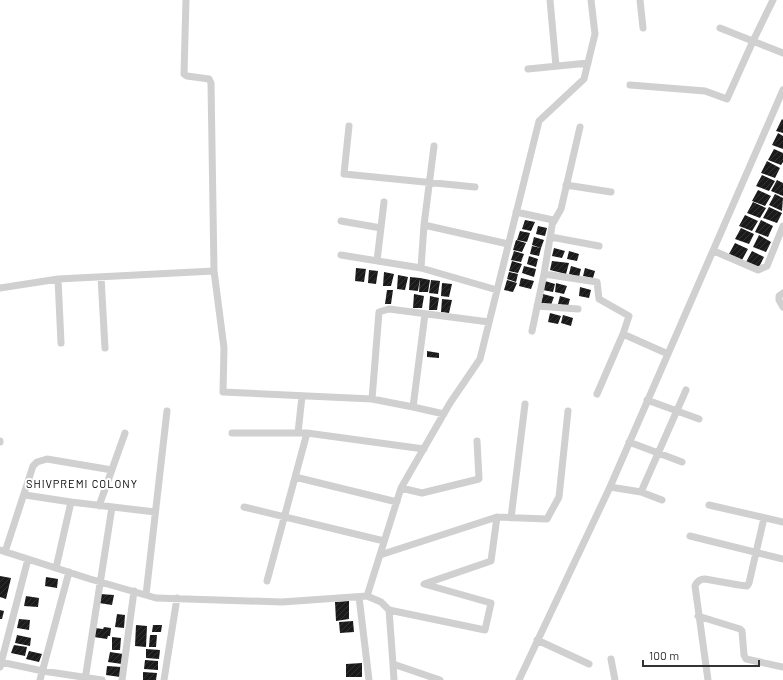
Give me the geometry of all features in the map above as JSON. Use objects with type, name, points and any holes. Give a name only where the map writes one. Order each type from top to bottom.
[{"type":"street","points":[[186,0],[184,74],[209,79],[211,83],[214,271],[224,348],[223,392],[372,399],[444,414]]},
{"type":"street","points":[[550,0],[556,66]]},
{"type":"street","points":[[367,596],[401,488],[444,414],[480,359],[539,121],[584,79],[595,34],[591,0]]},
{"type":"street","points":[[640,0],[643,28]]},
{"type":"street","points":[[630,85],[705,91],[727,99],[772,0]]},
{"type":"street","points":[[720,28],[783,53]]},
{"type":"street","points":[[528,69],[588,63]]},
{"type":"street","points":[[519,680],[610,487],[783,90]]},
{"type":"street","points":[[349,126],[344,174],[475,188]]},
{"type":"street","points":[[532,331],[553,223],[561,209],[580,127]]},
{"type":"street","points":[[421,268],[424,225],[434,146]]},
{"type":"street","points":[[566,185],[610,192]]},
{"type":"street","points":[[377,261],[384,202]]},
{"type":"street","points":[[516,212],[553,220],[553,223]]},
{"type":"street","points":[[341,221],[381,228]]},
{"type":"street","points":[[424,225],[508,244]]},
{"type":"street","points":[[714,251],[758,270],[767,266],[783,226]]},
{"type":"street","points":[[550,236],[599,246]]},
{"type":"street","points":[[341,255],[421,268],[497,290]]},
{"type":"street","points":[[0,288],[58,279],[214,271]]},
{"type":"street","points":[[544,274],[597,282],[599,299],[629,316],[623,334],[597,394]]},
{"type":"street","points":[[101,277],[105,348]]},
{"type":"street","points":[[58,279],[61,343]]},
{"type":"street","points":[[783,293],[779,296],[778,300],[783,307]]},
{"type":"street","points":[[537,306],[578,309]]},
{"type":"street","points":[[372,399],[379,312],[389,309],[489,322]]},
{"type":"street","points":[[413,407],[425,314]]},
{"type":"street","points":[[623,334],[668,354]]},
{"type":"street","points":[[641,492],[686,390]]},
{"type":"street","points":[[298,433],[302,396]]},
{"type":"street","points":[[648,400],[699,419]]},
{"type":"street","points":[[511,518],[525,404]]},
{"type":"street","points":[[146,595],[168,410]]},
{"type":"street","points":[[380,555],[496,517],[547,519],[559,497],[568,411]]},
{"type":"street","points":[[99,506],[125,433]]},
{"type":"street","points":[[232,433],[307,433],[424,448]]},
{"type":"street","points":[[267,581],[307,433]]},
{"type":"street","points":[[401,488],[422,493],[479,479],[477,442]]},
{"type":"street","points":[[629,442],[682,462]]},
{"type":"street","points":[[112,470],[47,459],[37,462],[34,466],[25,495],[3,551],[156,598],[282,602],[367,596],[381,602],[389,610],[486,630],[491,603],[424,584],[491,561],[496,517]]},
{"type":"street","points":[[295,477],[397,502]]},
{"type":"street","points":[[610,487],[641,492],[662,500]]},
{"type":"street","points":[[25,495],[99,506],[155,512]]},
{"type":"street","points":[[56,568],[71,502]]},
{"type":"street","points":[[709,505],[783,522]]},
{"type":"street","points":[[85,679],[112,507]]},
{"type":"street","points":[[244,507],[384,541]]},
{"type":"street","points":[[708,680],[695,590],[697,582],[701,579],[705,579],[747,586],[757,552],[764,518]]},
{"type":"street","points":[[690,536],[783,559]]},
{"type":"street","points":[[28,559],[0,664],[85,679],[102,680]]},
{"type":"street","points":[[40,680],[69,572]]},
{"type":"street","points":[[122,680],[134,591]]},
{"type":"street","points":[[359,597],[369,680]]},
{"type":"street","points":[[164,680],[177,598]]},
{"type":"street","points":[[389,610],[394,680]]},
{"type":"street","points":[[698,616],[740,629],[742,631],[744,655],[746,659],[783,667]]},
{"type":"street","points":[[537,640],[589,664]]},
{"type":"street","points":[[611,659],[615,680]]},
{"type":"street","points":[[393,664],[440,680]]},
{"type":"building","points":[[782,119],[783,120],[783,133],[776,131]]},
{"type":"building","points":[[778,133],[783,136],[783,149],[772,145]]},
{"type":"building","points":[[774,149],[783,153],[783,162],[781,165],[768,160]]},
{"type":"building","points":[[767,161],[780,168],[775,178],[761,173]]},
{"type":"building","points":[[762,175],[775,181],[769,191],[756,186]]},
{"type":"building","points":[[777,180],[783,183],[783,196],[771,191]]},
{"type":"building","points":[[758,190],[771,196],[765,206],[752,201]]},
{"type":"building","points":[[775,194],[783,198],[782,211],[769,205]]},
{"type":"building","points":[[753,202],[766,208],[760,218],[747,213]]},
{"type":"building","points":[[769,207],[782,213],[777,223],[763,218]]},
{"type":"building","points":[[745,215],[758,221],[752,231],[739,226]]},
{"type":"building","points":[[525,220],[535,222],[531,231],[522,229]]},
{"type":"building","points":[[761,220],[773,226],[768,237],[755,232]]},
{"type":"building","points":[[538,226],[547,228],[545,236],[536,234]]},
{"type":"building","points":[[741,228],[754,234],[749,244],[735,239]]},
{"type":"building","points":[[520,231],[530,233],[527,242],[517,240]]},
{"type":"building","points":[[759,235],[771,242],[766,252],[753,247]]},
{"type":"building","points":[[534,237],[544,240],[541,248],[532,245]]},
{"type":"building","points":[[516,240],[526,243],[522,252],[513,250]]},
{"type":"building","points":[[735,243],[748,249],[742,260],[729,254]]},
{"type":"building","points":[[532,246],[541,248],[539,256],[530,254]]},
{"type":"building","points":[[554,248],[565,251],[562,258],[552,256]]},
{"type":"building","points":[[514,251],[524,254],[521,262],[511,260]]},
{"type":"building","points":[[569,251],[579,254],[577,261],[567,259]]},
{"type":"building","points":[[752,251],[764,257],[759,267],[746,262]]},
{"type":"building","points":[[529,256],[538,259],[536,267],[527,264]]},
{"type":"building","points":[[512,261],[522,264],[518,273],[509,271]]},
{"type":"building","points":[[552,261],[569,263],[566,274],[550,270]]},
{"type":"building","points":[[524,266],[536,269],[534,277],[522,273]]},
{"type":"building","points":[[571,266],[581,269],[579,277],[569,274]]},
{"type":"building","points":[[356,268],[366,269],[364,282],[355,281]]},
{"type":"building","points":[[585,268],[595,271],[593,278],[583,276]]},
{"type":"building","points":[[369,270],[378,271],[376,284],[368,283]]},
{"type":"building","points":[[384,272],[394,274],[391,286],[383,286]]},
{"type":"building","points":[[509,272],[518,274],[516,282],[507,279]]},
{"type":"building","points":[[398,275],[408,277],[405,290],[397,289]]},
{"type":"building","points":[[410,277],[420,278],[418,291],[409,290]]},
{"type":"building","points":[[420,278],[430,280],[428,292],[419,292]]},
{"type":"building","points":[[521,278],[534,281],[531,289],[519,286]]},
{"type":"building","points":[[431,280],[440,281],[438,294],[429,293]]},
{"type":"building","points":[[507,280],[517,283],[513,292],[504,290]]},
{"type":"building","points":[[545,281],[555,284],[553,292],[543,290]]},
{"type":"building","points":[[442,283],[452,284],[449,297],[441,296]]},
{"type":"building","points":[[556,283],[567,286],[564,294],[555,292]]},
{"type":"building","points":[[580,287],[591,290],[589,298],[579,296]]},
{"type":"building","points":[[387,290],[393,290],[391,304],[385,304]]},
{"type":"building","points":[[414,294],[424,296],[422,308],[413,308]]},
{"type":"building","points":[[543,294],[554,297],[551,305],[541,303]]},
{"type":"building","points":[[430,296],[439,298],[437,310],[429,310]]},
{"type":"building","points":[[560,296],[570,299],[568,306],[558,304]]},
{"type":"building","points":[[442,299],[452,300],[449,313],[441,312]]},
{"type":"building","points":[[550,313],[561,316],[558,324],[548,322]]},
{"type":"building","points":[[563,315],[573,318],[571,326],[561,323]]},
{"type":"building","points":[[427,351],[439,353],[439,358],[427,357]]},
{"type":"building","points":[[0,576],[11,578],[6,599],[0,597]]},
{"type":"building","points":[[46,577],[58,579],[57,588],[45,586]]},
{"type":"building","points":[[100,594],[114,595],[112,605],[99,603]]},
{"type":"building","points":[[26,596],[39,598],[38,607],[24,606]]},
{"type":"building","points":[[349,601],[349,619],[336,621],[335,602]]},
{"type":"building","points":[[0,610],[4,611],[2,619],[0,619]]},
{"type":"building","points":[[117,614],[125,615],[124,628],[115,627]]},
{"type":"building","points":[[19,619],[30,620],[29,630],[17,628]]},
{"type":"building","points":[[353,621],[354,632],[340,633],[339,622]]},
{"type":"building","points":[[136,625],[147,626],[146,647],[135,646]]},
{"type":"building","points":[[153,625],[162,625],[161,632],[152,632]]},
{"type":"building","points":[[104,627],[111,628],[110,636],[108,636],[107,639],[94,637],[95,628],[103,629]]},
{"type":"building","points":[[17,635],[31,638],[30,646],[15,643]]},
{"type":"building","points":[[150,635],[157,635],[156,647],[149,647]]},
{"type":"building","points":[[112,637],[121,638],[120,650],[112,650]]},
{"type":"building","points":[[14,645],[27,647],[25,656],[11,653]]},
{"type":"building","points":[[146,649],[160,650],[159,659],[146,658]]},
{"type":"building","points":[[29,651],[42,654],[39,662],[26,659]]},
{"type":"building","points":[[110,652],[123,654],[122,664],[108,662]]},
{"type":"building","points":[[145,660],[158,661],[158,670],[144,669]]},
{"type":"building","points":[[362,663],[362,677],[346,677],[346,664]]},
{"type":"building","points":[[107,666],[121,667],[120,677],[106,675]]},
{"type":"building","points":[[143,672],[157,673],[156,680],[143,680]]},
{"type":"district","name":"SHIVPREMI COLONY","points":[[82,483]]}]
